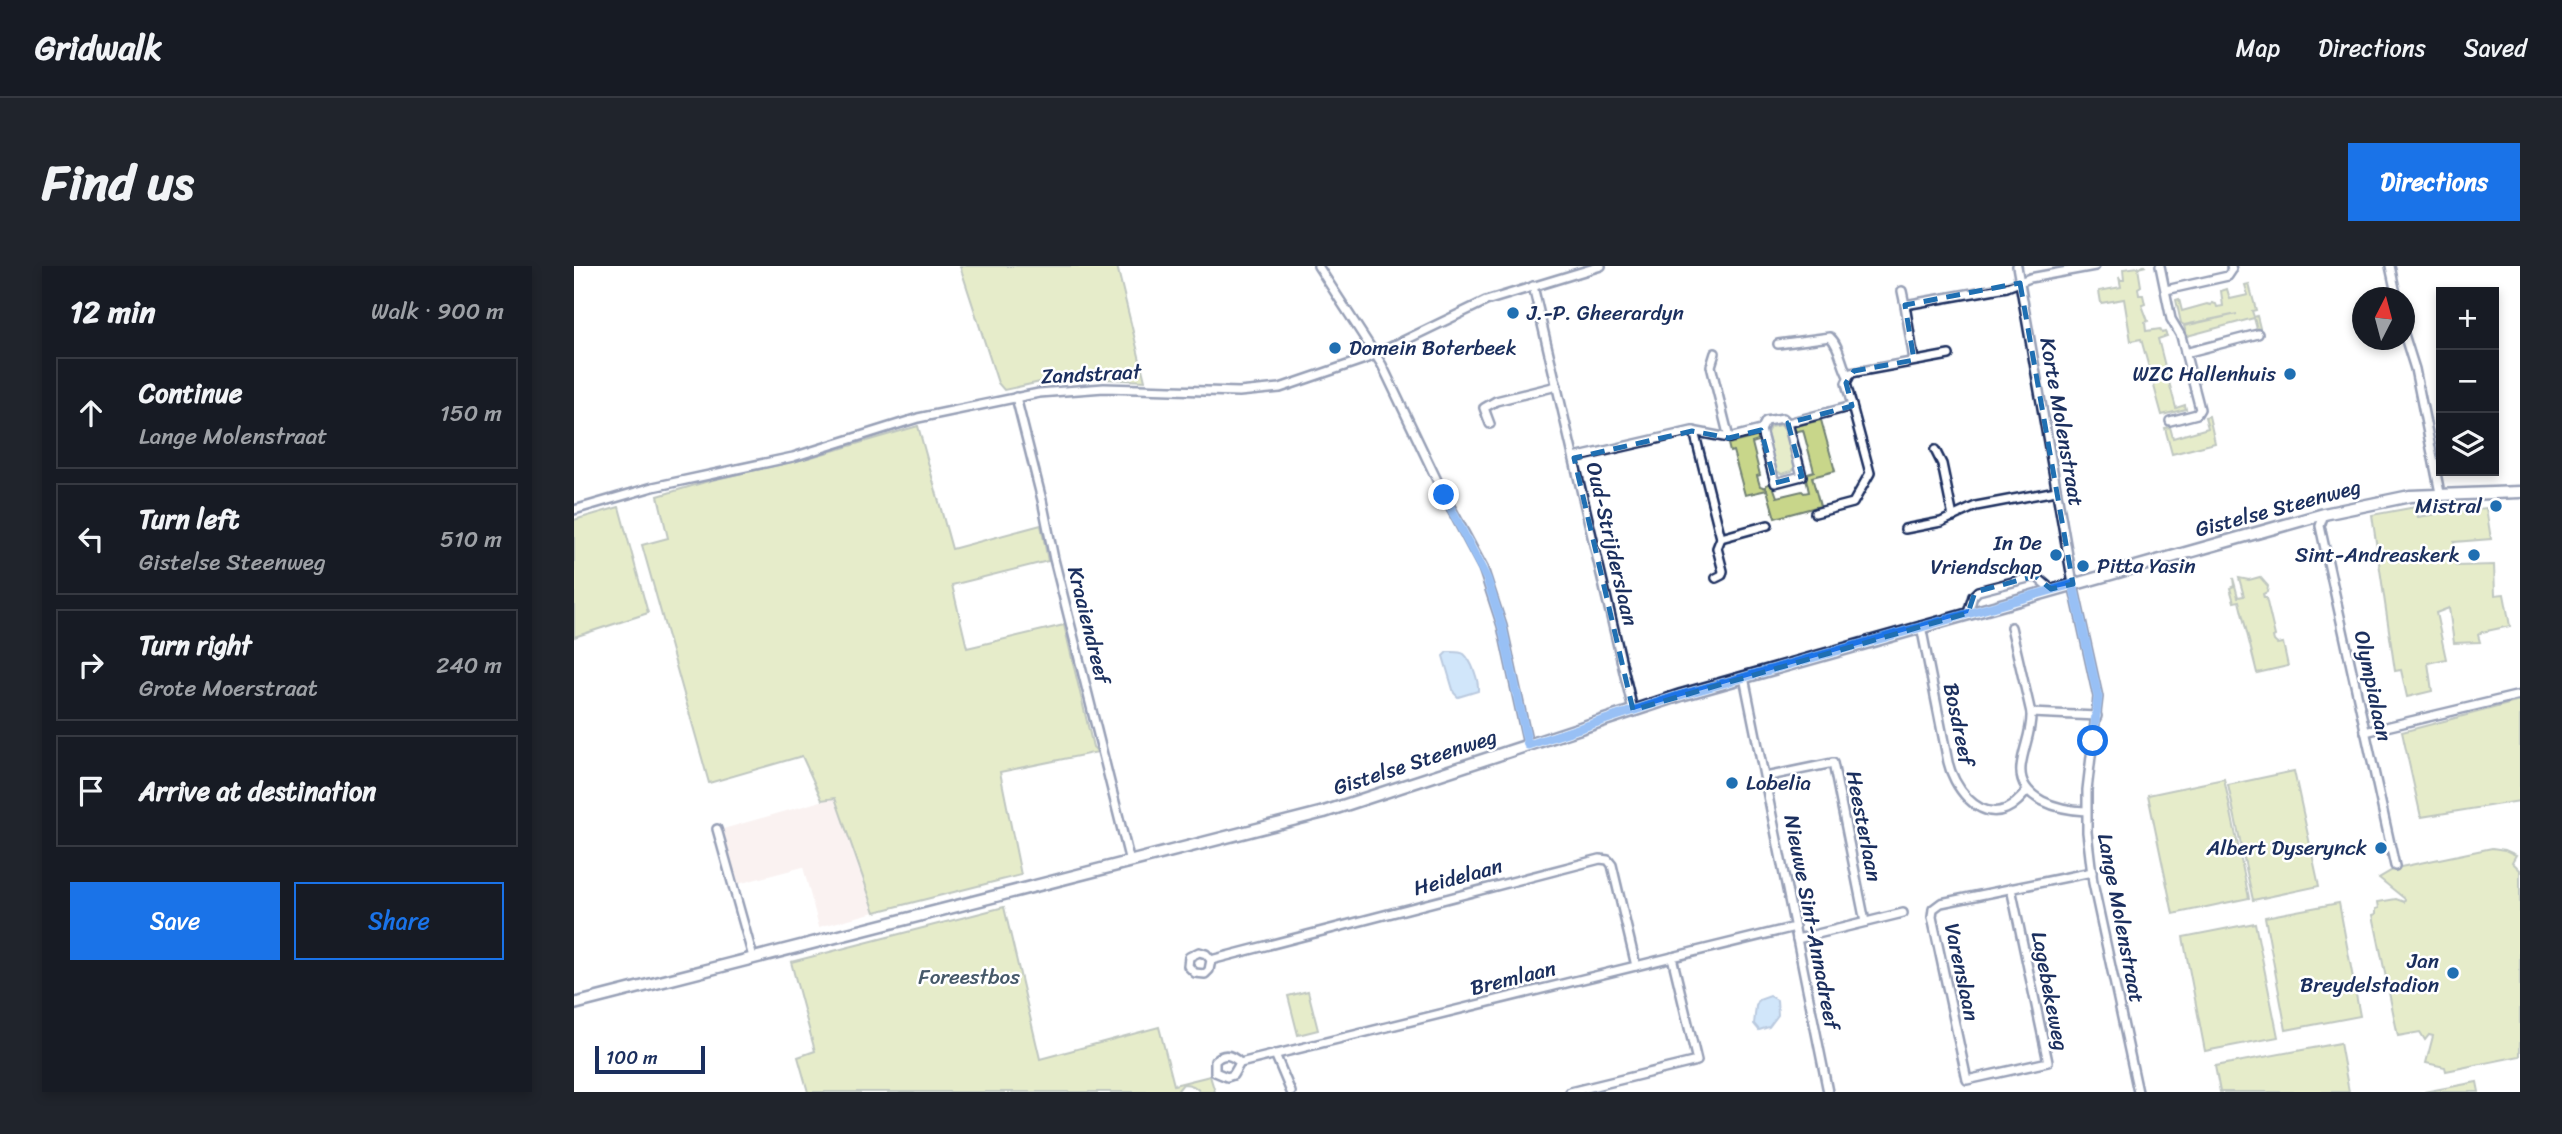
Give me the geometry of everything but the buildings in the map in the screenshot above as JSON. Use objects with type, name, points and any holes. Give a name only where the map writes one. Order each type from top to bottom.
[{"type":"main road","name":"Gistelse Steenweg","points":[[574,1004],[1325,811],[1633,710],[1922,625],[2323,514],[2410,496],[2520,492]]},
{"type":"street","points":[[1318,266],[1376,354],[1487,579],[1504,634],[1528,745]]},
{"type":"street","name":"Zandstraat","points":[[574,510],[653,487],[793,457],[905,422],[1016,397],[1104,388],[1262,391],[1322,375],[1376,354],[1466,309],[1601,266]]},
{"type":"street","name":"Korte Molenstraat","points":[[2017,266],[2073,584]]},
{"type":"street","points":[[1905,305],[2007,287],[2030,278],[2095,266]]},
{"type":"street","points":[[2160,266],[2171,319],[2181,336],[2199,402],[2199,412],[2170,421]]},
{"type":"street","points":[[2165,290],[2228,276],[2232,270],[2231,266]]},
{"type":"street","points":[[2390,266],[2395,287]]},
{"type":"street","name":"Oud-Strijderslaan","points":[[1533,286],[1633,710]]},
{"type":"street","points":[[1902,291],[1914,360]]},
{"type":"street","points":[[2185,354],[2258,334]]},
{"type":"street","points":[[1778,344],[1830,337],[1835,341],[1841,365],[1848,376]]},
{"type":"street","points":[[2409,350],[2440,494]]},
{"type":"street","points":[[1715,353],[1711,366],[1729,438]]},
{"type":"street","points":[[1815,513],[1853,503],[1870,473],[1846,383],[1848,376],[1854,371],[1949,355]]},
{"type":"street","points":[[1490,424],[1484,408],[1496,401],[1557,386]]},
{"type":"street","name":"Kraaiendreef","points":[[1016,397],[1130,862]]},
{"type":"street","points":[[1788,423],[1852,406]]},
{"type":"street","points":[[1777,418],[1783,418],[1788,423],[1802,476],[1775,483],[1761,430],[1763,423],[1777,418]]},
{"type":"street","points":[[1574,458],[1694,431],[1729,438],[1761,430]]},
{"type":"street","points":[[1694,431],[1721,538],[1717,548],[1723,572],[1716,578]]},
{"type":"street","points":[[1935,450],[1942,464],[1953,517]]},
{"type":"street","points":[[1905,529],[1941,522],[1976,506],[2056,491]]},
{"type":"street","name":"Olympialaan","points":[[2323,514],[2320,526],[2395,866]]},
{"type":"street","points":[[1721,538],[1768,525]]},
{"type":"street","name":"Gistelse Steenweg","points":[[1968,613],[1978,591],[2032,577],[2038,578],[2051,589]]},
{"type":"street","name":"Lange Molenstraat","points":[[2073,584],[2098,697],[2086,811],[2091,872],[2138,1092]]},
{"type":"street","name":"Bosdreef","points":[[1922,625],[1948,762],[1955,783],[1974,803],[1995,811],[2012,806],[2027,791]]},
{"type":"street","points":[[2011,627],[2031,713],[2031,727],[2021,768],[2027,791],[2059,807],[2086,811]]},
{"type":"street","name":"Nieuwe Sint-Annadreef","points":[[1744,677],[1828,1092]]},
{"type":"street","points":[[2365,732],[2520,695]]},
{"type":"street","points":[[2031,713],[2097,716]]},
{"type":"street","name":"Heesterlaan","points":[[1765,777],[1833,763],[1865,922]]},
{"type":"street","points":[[717,829],[753,957]]},
{"type":"street","name":"Heidelaan","points":[[1211,960],[1600,859],[1608,860],[1612,865],[1636,966]]},
{"type":"street","name":"Varenslaan","points":[[1967,1080],[1933,909],[1941,903],[2091,872]]},
{"type":"street","name":"Lagebekeweg","points":[[1967,1080],[2048,1062],[2011,888]]},
{"type":"street","points":[[1797,939],[1903,913]]},
{"type":"street","name":"Bremlaan","points":[[1240,1063],[1795,927]]},
{"type":"street","points":[[1570,1092],[1697,1061],[1672,957]]},
{"type":"street","points":[[1275,1054],[1292,1092]]},
{"type":"highlighted area","points":[[2020,283],[2073,584],[2051,589],[2035,576],[1975,592],[1968,613],[1633,710],[1574,458],[1692,431],[1729,438],[1761,430],[1775,483],[1802,476],[1788,423],[1852,406],[1846,383],[1854,371],[1914,360],[1905,305]]},
{"type":"shaded area","points":[[835,797],[875,912],[819,927],[803,867],[738,884],[723,829]]},
{"type":"green space","points":[[960,266],[1117,266],[1145,381],[1063,377],[1004,390],[998,383]]},
{"type":"green space","points":[[2146,266],[2138,268],[2141,286],[2138,288],[2145,304],[2142,305],[2148,321],[2145,322],[2146,331],[2160,329],[2162,333],[2165,332],[2167,336],[2158,339],[2167,374],[2164,375],[2166,382],[2169,382],[2176,408],[2185,405],[2186,409],[2162,415],[2141,339],[2131,341],[2124,299],[2101,303],[2099,291],[2121,287],[2119,277],[2124,280],[2123,269]]},
{"type":"green space","points":[[2249,284],[2256,310],[2252,311],[2254,317],[2257,316],[2260,328],[2257,329],[2254,318],[2187,336],[2184,326],[2237,314],[2184,325],[2181,323],[2176,300],[2179,299],[2182,311],[2212,303],[2217,307],[2223,306],[2221,291],[2227,289],[2230,299],[2248,295],[2245,285]]},
{"type":"green space","points":[[2209,416],[2215,443],[2172,454],[2165,428],[2170,427],[2173,438],[2208,428],[2205,417]]},
{"type":"green space","points":[[1821,420],[1835,471],[1812,477],[1820,506],[1775,518],[1767,490],[1745,495],[1733,451],[1730,452],[1728,444],[1760,436],[1761,440],[1752,443],[1760,486],[1766,488],[1766,485],[1772,483],[1777,497],[1809,492],[1805,474],[1814,471],[1803,430],[1793,432],[1792,427]]},
{"type":"green space","points":[[1780,425],[1785,429],[1795,467],[1782,474],[1777,471],[1767,433],[1770,427]]},
{"type":"green space","points":[[918,426],[952,549],[1041,525],[1048,561],[952,585],[967,648],[1064,625],[1093,747],[1098,752],[1000,772],[1021,875],[875,912],[835,798],[822,800],[802,756],[709,783],[642,545],[668,538],[658,496],[712,480],[808,458]]},
{"type":"green space","points":[[2438,505],[2451,505],[2452,512],[2486,508],[2491,539],[2454,542],[2456,566],[2494,565],[2495,595],[2504,594],[2510,626],[2482,632],[2478,635],[2480,642],[2454,643],[2449,608],[2436,613],[2446,659],[2428,663],[2432,691],[2407,697],[2401,670],[2395,671],[2372,515],[2416,507],[2418,517],[2436,514]]},
{"type":"green space","points":[[619,507],[648,613],[574,637],[574,520]]},
{"type":"green space","points":[[2260,577],[2268,586],[2267,592],[2263,594],[2275,636],[2274,641],[2277,644],[2283,643],[2288,666],[2257,673],[2239,601],[2234,602],[2230,588],[2234,586],[2233,578],[2238,597],[2244,596],[2239,578],[2249,580]]},
{"type":"green space","points":[[2520,701],[2520,801],[2421,817],[2402,732]]},
{"type":"green space","points":[[2294,771],[2319,886],[2253,900],[2228,785]]},
{"type":"green space","points":[[2224,779],[2249,898],[2173,914],[2148,795]]},
{"type":"green space","name":"Jan Breydelstadion","points":[[2492,848],[2516,855],[2512,862],[2520,870],[2520,1056],[2446,1071],[2445,1067],[2426,1063],[2433,1036],[2429,1035],[2425,1040],[2420,1032],[2398,1036],[2373,915],[2379,908],[2378,902],[2396,899],[2404,902],[2405,899],[2379,878],[2396,868]]},
{"type":"green space","points":[[2339,903],[2360,1016],[2286,1030],[2265,917]]},
{"type":"green space","name":"Foreestbos","points":[[1004,907],[1040,1059],[1159,1027],[1174,1085],[1210,1076],[1215,1092],[1200,1092],[1193,1086],[1183,1084],[1178,1090],[1180,1092],[808,1092],[798,1057],[815,1051],[791,962]]},
{"type":"green space","points":[[2255,923],[2278,1037],[2205,1051],[2183,937]]},
{"type":"green space","points":[[1308,991],[1318,1030],[1298,1035],[1288,996]]},
{"type":"green space","points":[[2340,1043],[2349,1092],[2220,1092],[2215,1066]]},
{"type":"green space","points":[[2477,1082],[2479,1092],[2424,1092]]},
{"type":"water","points":[[1447,652],[1460,652],[1467,657],[1474,671],[1478,691],[1458,697],[1454,693],[1443,656]]},
{"type":"water","points":[[1770,996],[1777,1000],[1778,1015],[1769,1027],[1759,1030],[1754,1024],[1756,1006],[1759,1000]]},
{"type":"place","name":"J.-P. Gheerardyn","points":[[1513,313]]},
{"type":"place","name":"Domein Boterbeek","points":[[1335,348]]},
{"type":"place","name":"WZC Hallenhuis","points":[[2290,374]]},
{"type":"place","name":"Mistral","points":[[2496,506]]},
{"type":"place","name":"In De Vriendschap","points":[[2056,555]]},
{"type":"place","name":"Sint-Andreaskerk","points":[[2474,555]]},
{"type":"place","name":"Pitta Yasin","points":[[2083,566]]},
{"type":"place","name":"Lobelia","points":[[1732,783]]},
{"type":"place","name":"Albert Dyserynck","points":[[2381,848]]},
{"type":"place","name":"Jan Breydelstadion","points":[[2453,973]]},
{"type":"route","points":[[1444,495],[1487,579],[1502,626],[1528,745],[1681,695],[2073,584],[2098,697],[2093,741]]}]
